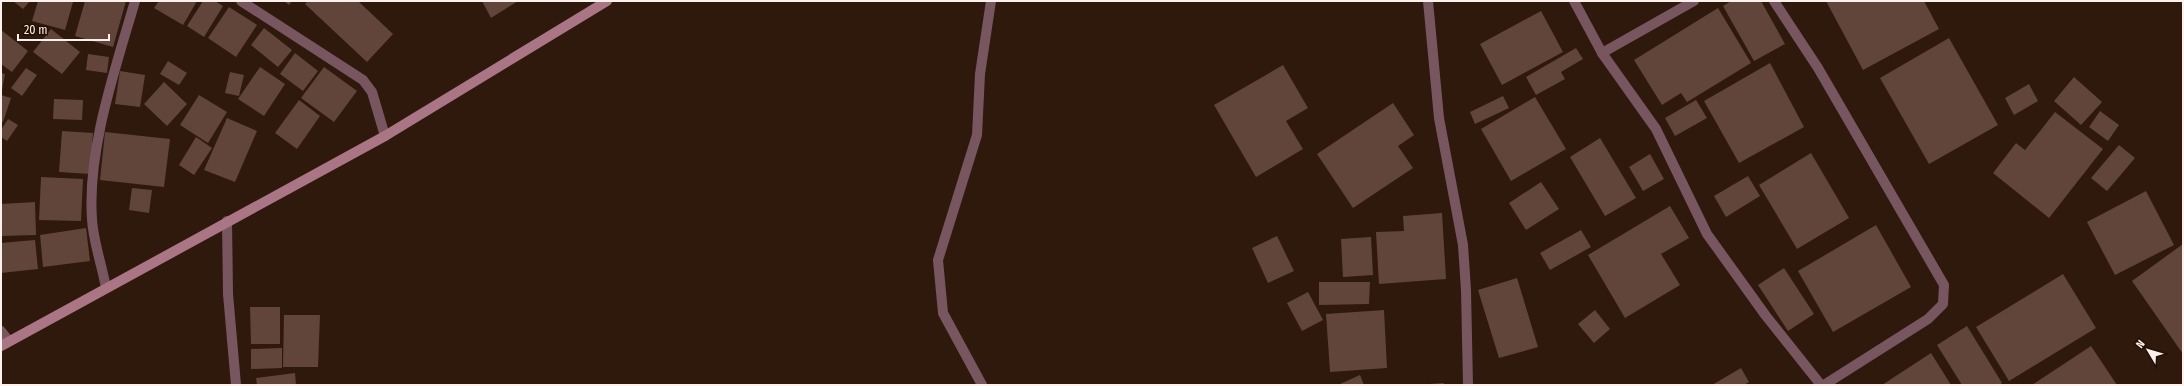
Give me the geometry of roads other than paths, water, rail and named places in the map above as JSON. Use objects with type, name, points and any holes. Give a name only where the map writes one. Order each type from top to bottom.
[{"type":"street","points":[[106,288],[92,219],[93,182],[108,91],[136,1]]},
{"type":"street","points":[[241,1],[363,80],[372,92],[385,136]]},
{"type":"street","points":[[1,331],[5,343],[385,136],[607,1]]},
{"type":"street","points":[[982,385],[943,313],[938,260],[977,135],[980,74],[991,1]]},
{"type":"street","points":[[1428,1],[1439,118],[1462,245],[1466,290],[1468,385]]},
{"type":"street","points":[[1574,1],[1602,53],[1656,129],[1707,234],[1766,316],[1821,385]]},
{"type":"street","points":[[1602,53],[1694,1]]},
{"type":"street","points":[[1774,1],[1788,20],[1838,101],[1944,285],[1943,304],[1928,319],[1824,385]]},
{"type":"street","points":[[227,221],[228,294],[236,385]]}]
